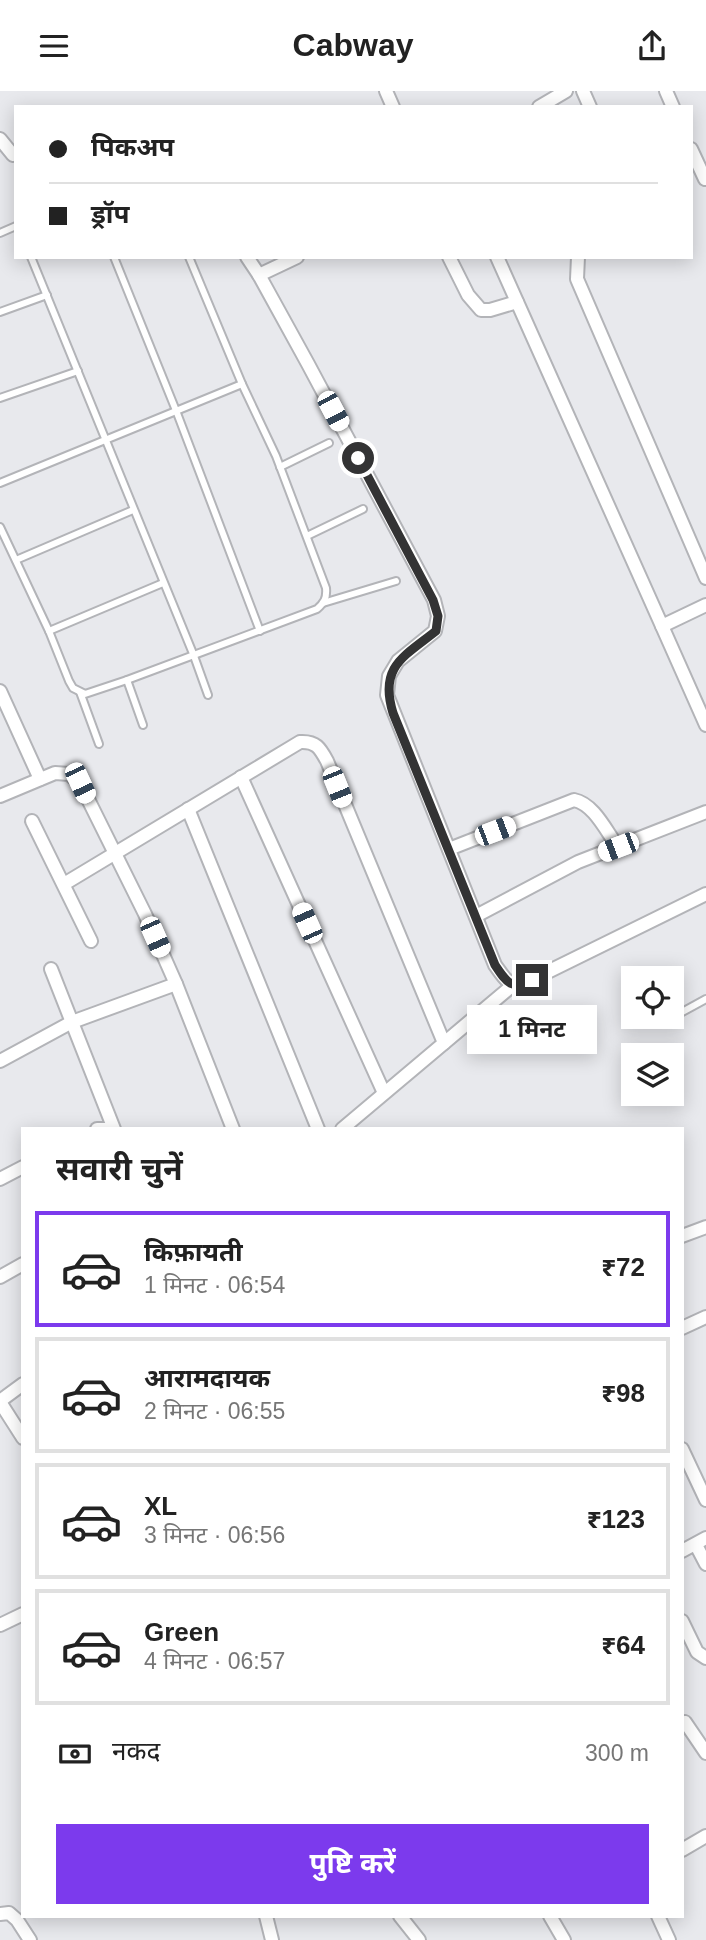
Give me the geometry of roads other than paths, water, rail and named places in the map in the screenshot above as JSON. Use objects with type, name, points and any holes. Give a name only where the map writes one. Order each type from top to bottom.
[{"type":"street","points":[[542,105],[566,91]]},
{"type":"street","points":[[0,139],[14,155],[0,163]]},
{"type":"street","points":[[693,153],[705,179]]},
{"type":"street","points":[[248,259],[433,600],[438,616],[436,631],[398,661],[389,676],[387,695],[495,965],[505,979],[513,985],[521,985],[706,894]]},
{"type":"street","points":[[259,275],[293,259]]},
{"type":"street","points":[[450,259],[468,295],[481,310],[517,302]]},
{"type":"street","points":[[499,259],[706,725]]},
{"type":"street","points":[[578,259],[577,279],[706,578]]},
{"type":"street","points":[[662,627],[706,605]]},
{"type":"street","points":[[0,691],[40,779]]},
{"type":"street","points":[[64,884],[300,742],[310,741],[320,747],[443,1043]]},
{"type":"street","points":[[0,796],[55,773],[69,774],[80,783],[176,983],[232,1127]]},
{"type":"street","points":[[241,777],[384,1093]]},
{"type":"street","points":[[449,849],[574,800],[581,801],[589,808],[618,847]]},
{"type":"street","points":[[188,809],[317,1127]]},
{"type":"street","points":[[476,916],[578,862],[706,812]]},
{"type":"street","points":[[32,821],[91,941]]},
{"type":"street","points":[[51,969],[113,1127]]},
{"type":"street","points":[[0,1062],[72,1022],[176,983]]},
{"type":"street","points":[[344,1127],[513,985]]},
{"type":"street","points":[[0,1179],[21,1168]]},
{"type":"street","points":[[684,1235],[706,1227]]},
{"type":"street","points":[[0,1276],[21,1265]]},
{"type":"street","points":[[684,1327],[706,1317]]},
{"type":"street","points":[[21,1385],[0,1401],[21,1435]]},
{"type":"street","points":[[684,1453],[706,1500]]},
{"type":"street","points":[[684,1550],[701,1542],[706,1564]]},
{"type":"street","points":[[0,1625],[21,1615]]},
{"type":"street","points":[[684,1625],[697,1652],[706,1658]]},
{"type":"street","points":[[685,1722],[706,1753]]},
{"type":"street","points":[[684,1849],[706,1836]]},
{"type":"street","points":[[0,1914],[9,1913],[30,1940]]},
{"type":"street","points":[[266,1918],[272,1940]]},
{"type":"street","points":[[402,1918],[419,1940]]},
{"type":"street","points":[[551,1918],[564,1940]]},
{"type":"street","points":[[659,1918],[669,1940]]},
{"type":"lane","points":[[32,259],[208,695]]},
{"type":"lane","points":[[115,259],[260,631]]},
{"type":"lane","points":[[80,692],[93,693],[317,609],[327,595],[280,467],[190,259]]},
{"type":"lane","points":[[0,312],[47,295]]},
{"type":"lane","points":[[0,398],[78,371]]},
{"type":"lane","points":[[0,483],[177,413],[242,384]]},
{"type":"lane","points":[[280,467],[329,443]]},
{"type":"lane","points":[[307,536],[363,509]]},
{"type":"lane","points":[[16,560],[133,510]]},
{"type":"lane","points":[[0,527],[69,681],[80,692],[99,744]]},
{"type":"lane","points":[[323,603],[396,581]]},
{"type":"lane","points":[[48,631],[163,583]]},
{"type":"lane","points":[[127,680],[143,725]]},
{"type":"lane","points":[[684,1011],[706,999]]}]
